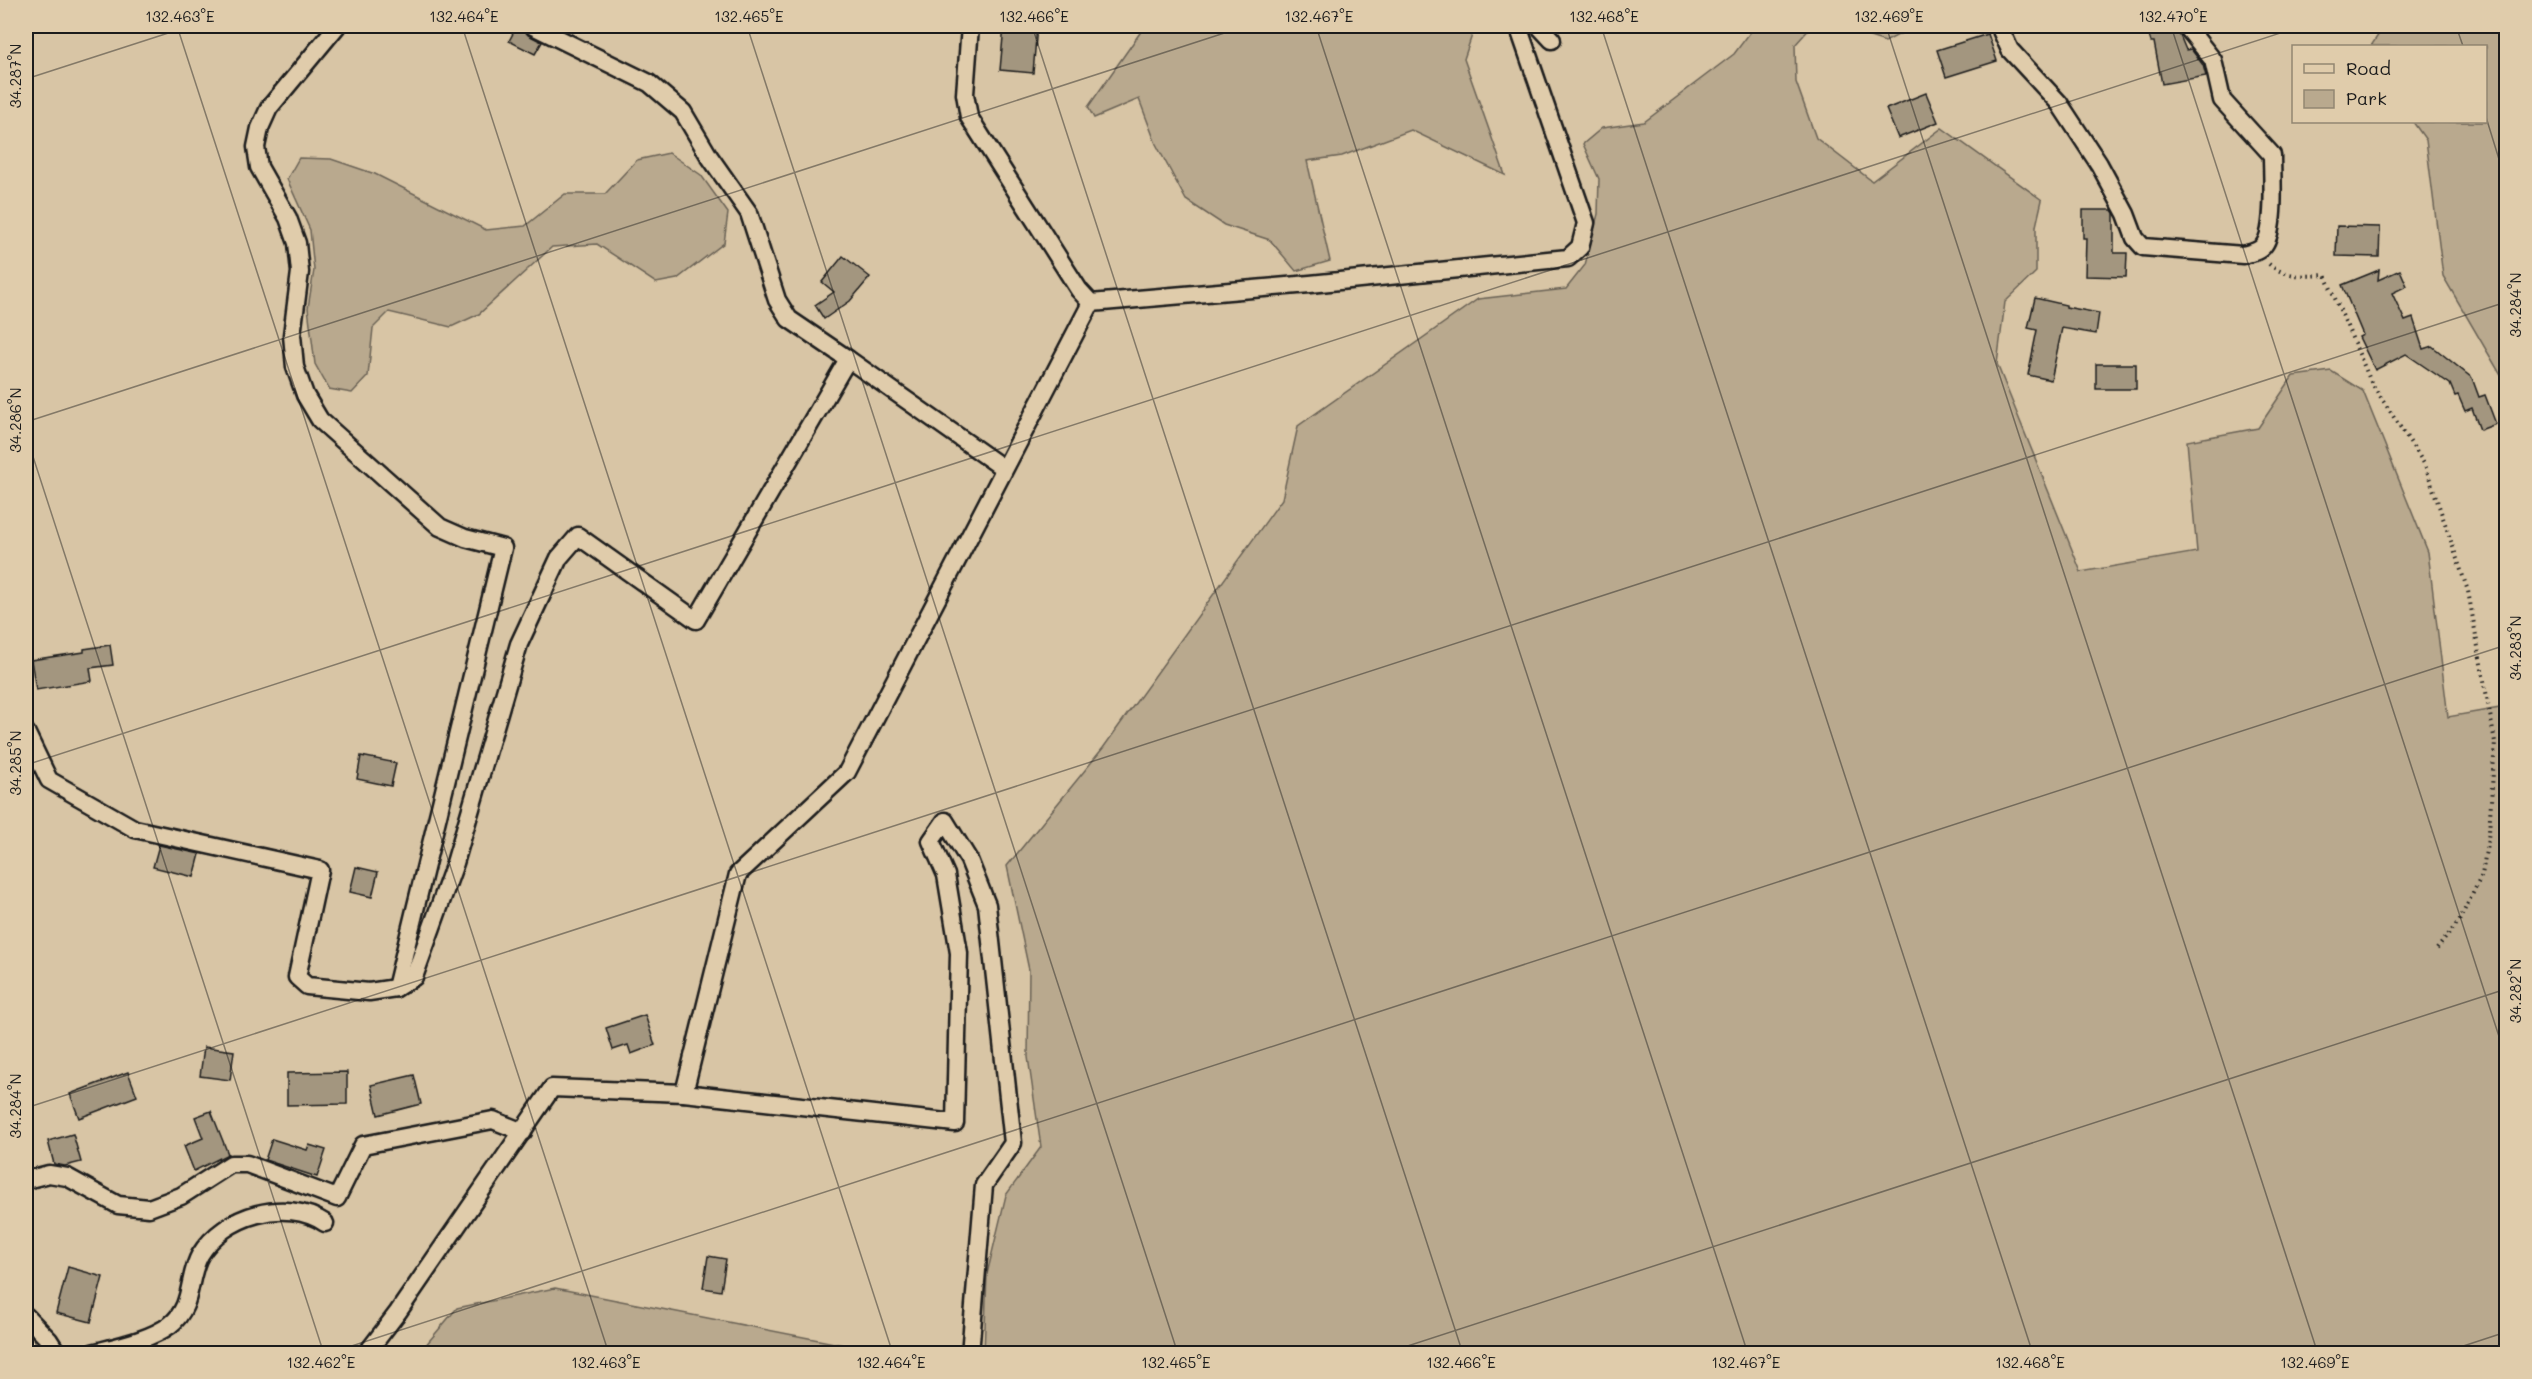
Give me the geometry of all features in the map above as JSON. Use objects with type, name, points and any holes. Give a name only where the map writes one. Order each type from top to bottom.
[{"type":"street","points":[[337,26],[269,108],[260,128],[256,147],[260,167],[288,218],[297,243],[300,272],[292,335],[294,367],[305,395],[320,420],[440,527],[465,538],[502,548],[396,988]]},
{"type":"street","points":[[532,26],[649,82],[683,112],[709,156],[749,213],[777,300],[789,319],[1003,468]]},
{"type":"street","points":[[970,26],[965,94],[969,117],[1079,290],[1090,303]]},
{"type":"street","points":[[1090,303],[1568,258],[1580,247],[1586,223],[1518,26]]},
{"type":"street","points":[[1539,26],[1552,40]]},
{"type":"street","points":[[1999,26],[2010,50],[2059,103],[2099,164],[2126,213],[2135,238],[2143,247],[2242,255],[2255,252],[2264,245],[2270,231],[2272,155],[2222,100],[2213,60],[2186,26]]},
{"type":"street","points":[[684,1093],[738,874],[847,772],[1090,303]]},
{"type":"street","points":[[26,732],[49,780],[135,829],[320,870],[297,977],[307,986],[369,992],[396,988],[414,977],[455,863],[519,644],[559,558],[578,536],[696,620],[848,359]]},
{"type":"street","points":[[366,1353],[398,1312],[552,1088],[684,1093],[955,1123],[960,953],[946,875],[931,841],[945,821],[969,860],[987,905],[1013,1143],[984,1185],[970,1353]]},
{"type":"street","points":[[26,1180],[49,1174],[67,1177],[118,1205],[149,1208],[181,1196],[231,1164],[247,1164],[337,1198],[363,1145],[493,1120],[523,1132]]},
{"type":"street","points":[[88,1353],[139,1339],[169,1325],[187,1304],[199,1256],[230,1225],[270,1211],[288,1210],[316,1217],[325,1223]]},
{"type":"street","points":[[26,1316],[58,1353]]},
{"type":"path","points":[[2255,252],[2275,269],[2294,276],[2325,275],[2371,382],[2425,465],[2468,591],[2495,742],[2489,832],[2482,875],[2459,921],[2437,949]]},
{"type":"green space","points":[[1155,26],[1475,26],[1464,59],[1505,175],[1411,130],[1342,156],[1307,161],[1330,261],[1296,271],[1270,240],[1224,225],[1186,200],[1156,144],[1139,99],[1094,118],[1088,107],[1142,30]]},
{"type":"green space","points":[[1755,26],[1812,26],[1795,45],[1796,82],[1816,138],[1872,181],[1942,128],[2042,200],[2036,226],[2036,272],[2005,302],[1997,364],[2081,572],[2197,552],[2187,441],[2258,428],[2293,376],[2331,371],[2363,391],[2428,552],[2448,717],[2506,707],[2506,1353],[984,1353],[987,1274],[1006,1195],[1041,1147],[1028,1057],[1029,970],[1007,866],[1103,748],[1282,499],[1298,426],[1478,299],[1566,289],[1585,265],[1598,214],[1599,179],[1583,144],[1602,128],[1644,122],[1734,54]]},
{"type":"green space","points":[[1812,26],[1908,26],[1904,32],[1885,42],[1840,27]]},
{"type":"green space","points":[[2384,26],[2506,26],[2506,384],[2443,276],[2426,140],[2414,123],[2487,123],[2487,45],[2372,45]]},
{"type":"green space","points":[[669,153],[701,175],[728,213],[724,243],[677,279],[656,283],[597,244],[552,247],[479,314],[451,327],[389,312],[373,328],[368,376],[352,393],[329,389],[315,364],[308,308],[314,270],[310,230],[287,179],[299,158],[331,159],[375,174],[486,230],[525,226],[565,194],[605,194],[637,160]]},
{"type":"green space","points":[[555,1288],[885,1353],[419,1353],[457,1308]]},
{"type":"building","points":[[517,26],[523,27],[528,35],[542,42],[535,54],[509,41]]},
{"type":"building","points":[[1004,26],[1037,26],[1033,73],[1000,70]]},
{"type":"building","points":[[2146,26],[2176,26],[2186,50],[2191,49],[2203,65],[2206,76],[2162,84],[2154,42],[2151,42]]},
{"type":"building","points":[[1988,34],[1997,61],[1946,77],[1937,50]]},
{"type":"building","points":[[1926,93],[1938,122],[1898,138],[1886,109]]},
{"type":"building","points":[[2083,210],[2112,210],[2114,213],[2114,253],[2127,253],[2126,277],[2085,276],[2086,238],[2083,238]]},
{"type":"building","points":[[2337,226],[2380,227],[2379,257],[2336,256]]},
{"type":"building","points":[[843,256],[870,277],[850,301],[824,319],[815,305],[834,292],[822,282]]},
{"type":"building","points":[[2379,270],[2378,280],[2400,270],[2407,286],[2392,293],[2405,321],[2413,318],[2423,349],[2432,346],[2472,378],[2479,397],[2485,395],[2496,424],[2480,430],[2472,408],[2465,411],[2450,384],[2406,354],[2375,370],[2359,337],[2363,335],[2342,285]]},
{"type":"building","points":[[2035,298],[2099,313],[2096,334],[2062,328],[2051,380],[2028,375],[2037,330],[2028,328]]},
{"type":"building","points":[[2096,364],[2136,364],[2136,389],[2096,389]]},
{"type":"building","points":[[110,645],[113,665],[90,668],[92,681],[36,690],[31,660],[84,652],[84,649]]},
{"type":"building","points":[[361,756],[396,763],[391,786],[357,779]]},
{"type":"building","points":[[159,845],[200,854],[194,877],[153,867]]},
{"type":"building","points":[[356,867],[378,872],[372,897],[350,892]]},
{"type":"building","points":[[645,1015],[655,1045],[631,1054],[628,1045],[613,1050],[606,1028]]},
{"type":"building","points":[[204,1047],[234,1051],[230,1080],[200,1076]]},
{"type":"building","points":[[128,1072],[137,1096],[79,1118],[70,1094]]},
{"type":"building","points":[[347,1072],[347,1104],[287,1105],[287,1073]]},
{"type":"building","points":[[414,1075],[421,1104],[378,1115],[371,1085]]},
{"type":"building","points":[[211,1111],[228,1154],[194,1171],[184,1146],[203,1138],[195,1117]]},
{"type":"building","points":[[73,1134],[81,1162],[65,1166],[54,1164],[48,1141]]},
{"type":"building","points":[[272,1139],[307,1150],[309,1145],[326,1150],[317,1177],[265,1160]]},
{"type":"building","points":[[708,1256],[726,1259],[721,1291],[703,1288]]},
{"type":"building","points":[[68,1267],[103,1277],[91,1322],[56,1313]]}]
